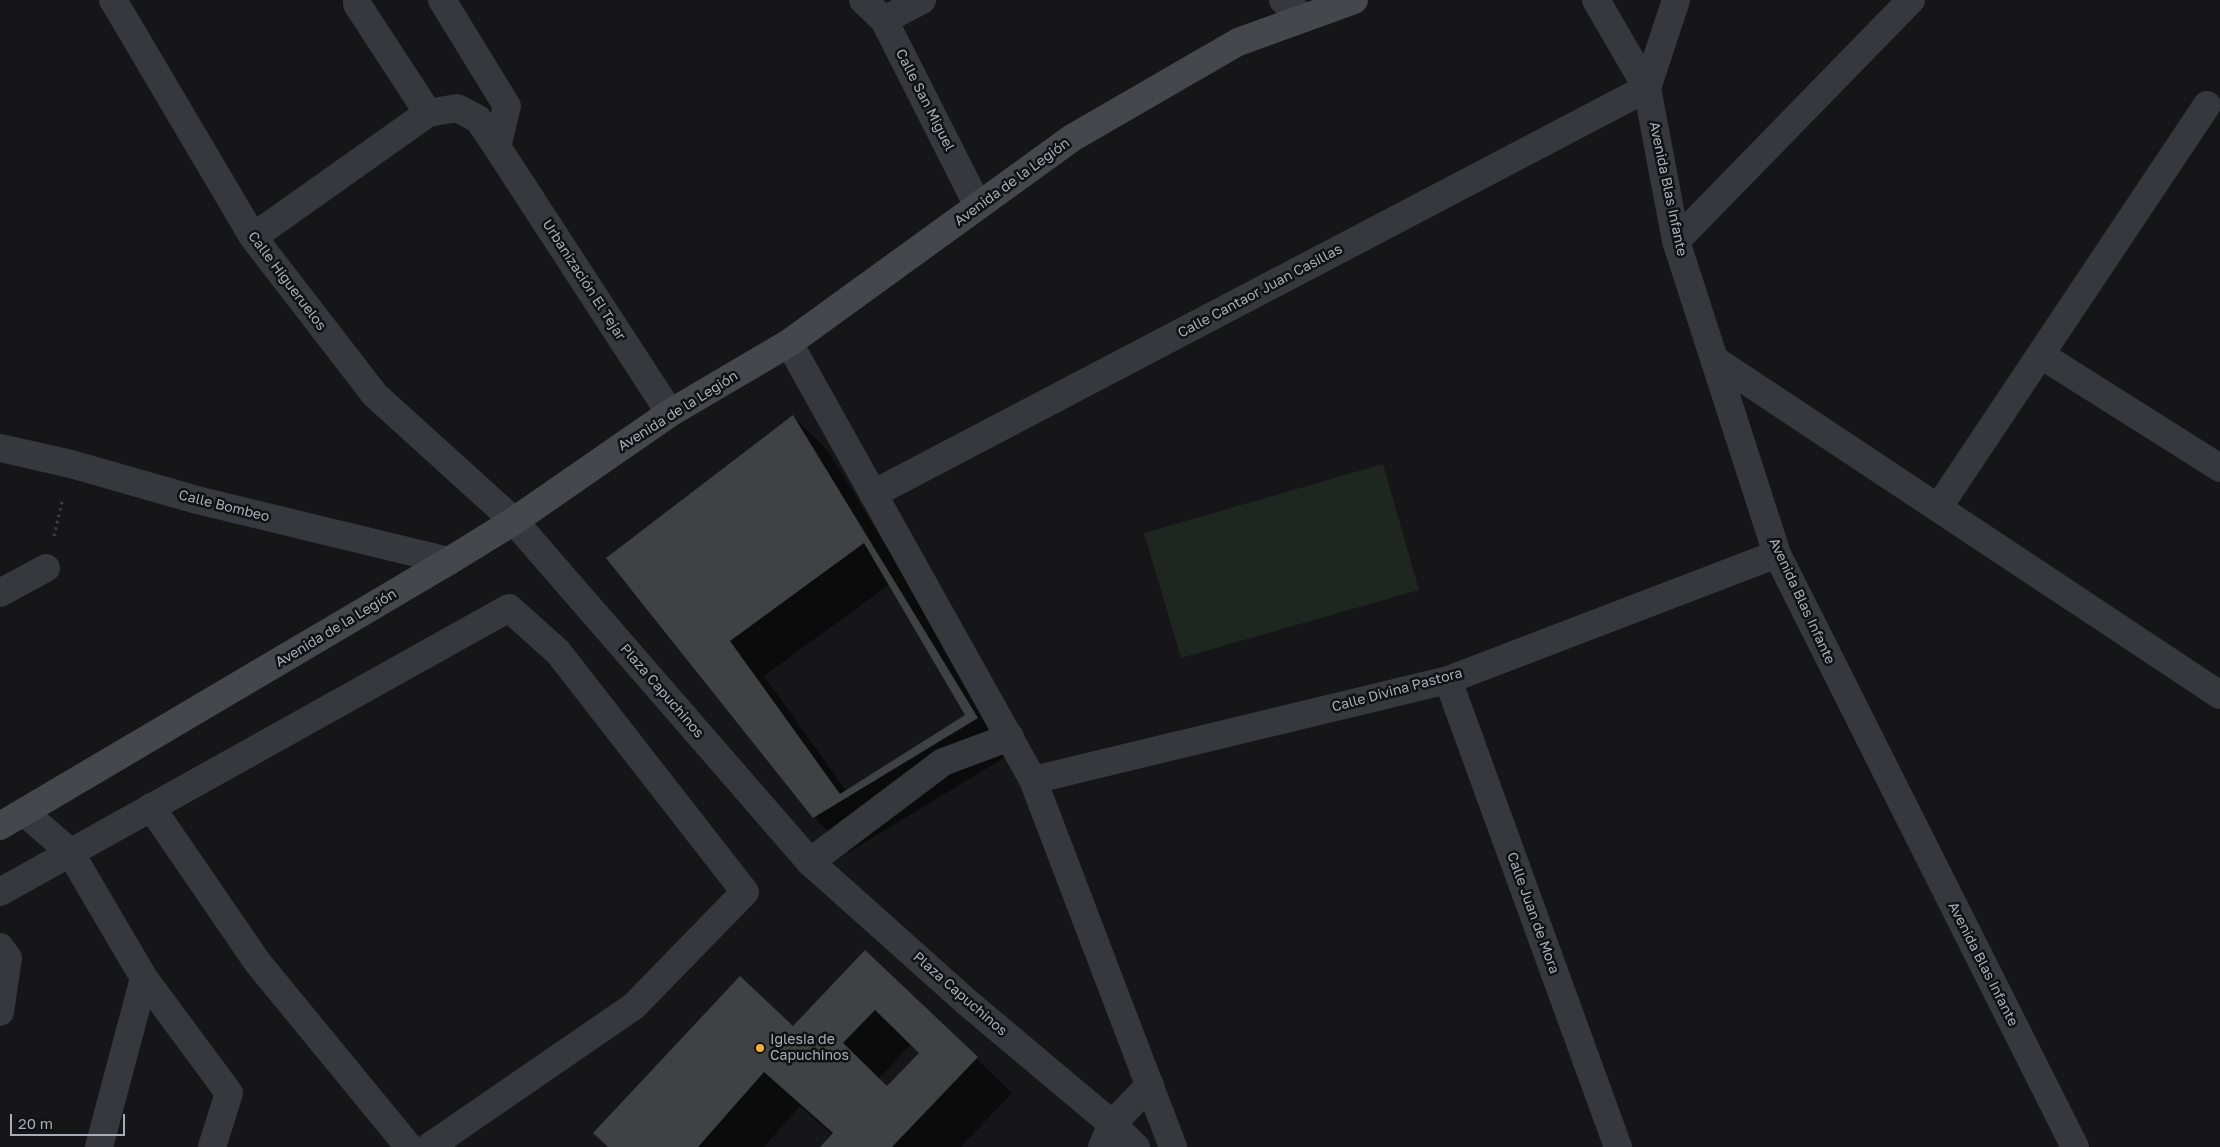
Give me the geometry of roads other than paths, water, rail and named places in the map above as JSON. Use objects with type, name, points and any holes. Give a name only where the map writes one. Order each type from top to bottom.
[{"type":"main road","name":"Avenida de la Legión","points":[[0,826],[25,813],[514,521],[670,413],[789,343],[1072,138],[1230,47],[1302,9],[1354,0]]},
{"type":"street","name":"Calle Higueruelos","points":[[113,0],[253,237],[375,395],[514,521]]},
{"type":"street","points":[[358,0],[357,4],[428,113]]},
{"type":"street","points":[[442,0],[508,106],[497,147]]},
{"type":"street","name":"Calle San Miguel","points":[[863,0],[884,20],[978,206]]},
{"type":"street","points":[[884,20],[922,0]]},
{"type":"street","points":[[1283,0],[1302,9]]},
{"type":"street","name":"Avenida Blas Infante","points":[[1596,0],[1647,88],[1676,241],[1777,554],[2075,1147]]},
{"type":"street","points":[[1647,88],[1676,0]]},
{"type":"street","points":[[1676,241],[1911,0]]},
{"type":"street","name":"Calle Cantaor Juan Casillas","points":[[873,494],[1647,88]]},
{"type":"street","points":[[1938,508],[2207,105]]},
{"type":"street","name":"Urbanización El Tejar","points":[[253,237],[428,113],[457,108],[478,119],[670,413]]},
{"type":"street","points":[[789,343],[1033,780],[1173,1147]]},
{"type":"street","points":[[2041,355],[2220,468]]},
{"type":"street","points":[[1715,360],[2220,695]]},
{"type":"street","name":"Calle Bombeo","points":[[0,448],[71,464],[197,500],[449,561]]},
{"type":"street","name":"Plaza Capuchinos","points":[[514,521],[810,862],[969,1004],[1107,1135],[1136,1147]]},
{"type":"street","name":"Calle Divina Pastora","points":[[1033,780],[1448,680],[1777,554]]},
{"type":"street","points":[[0,593],[46,568]]},
{"type":"street","points":[[0,892],[509,608],[558,652],[745,892],[634,1006],[429,1147]]},
{"type":"street","name":"Calle Juan de Mora","points":[[1448,680],[1618,1147]]},
{"type":"street","points":[[810,862],[943,762],[1010,737]]},
{"type":"street","points":[[151,807],[258,963],[409,1147]]},
{"type":"street","points":[[25,813],[70,852],[144,978],[229,1093],[212,1147]]},
{"type":"street","points":[[0,947],[8,958],[0,1012]]},
{"type":"street","points":[[99,1147],[144,978]]},
{"type":"street","points":[[1107,1135],[1150,1085]]},
{"type":"place","name":"Iglesia de Capuchinos","points":[[760,1048]]}]
